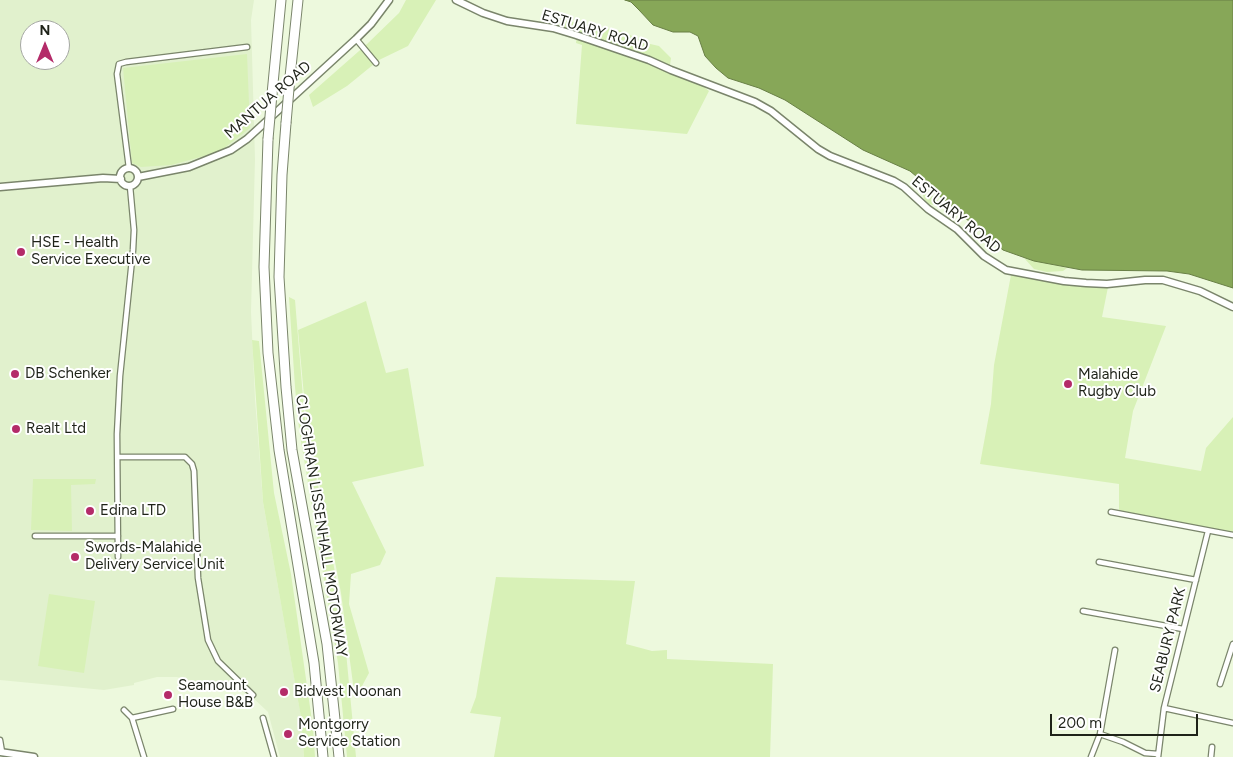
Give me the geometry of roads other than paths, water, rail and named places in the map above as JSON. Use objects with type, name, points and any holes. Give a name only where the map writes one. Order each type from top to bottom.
[{"type":"highway","name":"CLOGHRAN LISSENHALL MOTORWAY","points":[[282,0],[268,139],[264,267],[268,353],[281,467],[314,663],[323,757]]},
{"type":"highway","name":"CLOGHRAN LISSENHALL MOTORWAY","points":[[298,0],[281,195],[279,277],[292,450],[327,644],[339,757]]},
{"type":"street","name":"MANTUA ROAD","points":[[138,177],[189,167],[231,150],[247,139],[356,39],[371,24],[389,0]]},
{"type":"street","name":"ESTUARY ROAD","points":[[456,0],[483,13],[507,21],[553,28],[576,35],[649,60],[755,102],[771,111],[818,149],[830,156],[894,181],[904,187],[928,209],[957,229],[984,256],[1006,270],[1064,281],[1086,283],[1107,284],[1163,280],[1200,291],[1233,307]]},
{"type":"street","points":[[356,39],[376,63]]},
{"type":"street","points":[[129,168],[117,74],[119,64],[247,47]]},
{"type":"street","points":[[120,179],[122,171],[129,168],[136,171],[138,177],[136,182],[130,186]]},
{"type":"street","points":[[0,187],[70,180],[120,179],[123,183],[130,186]]},
{"type":"street","points":[[118,557],[120,376],[134,230],[130,186]]},
{"type":"street","points":[[118,457],[185,457],[192,464],[194,471],[198,578],[208,640],[218,661],[253,695]]},
{"type":"street","points":[[1110,512],[1233,535]]},
{"type":"street","name":"SEABURY PARK","points":[[1158,755],[1164,708],[1208,531]]},
{"type":"street","points":[[34,536],[118,536]]},
{"type":"street","points":[[1099,562],[1196,580]]},
{"type":"street","points":[[1083,611],[1183,629]]},
{"type":"street","points":[[1220,684],[1233,644]]},
{"type":"street","points":[[1092,757],[1100,734],[1115,650]]},
{"type":"street","points":[[1164,708],[1233,723]]},
{"type":"street","points":[[132,718],[173,709]]},
{"type":"street","points":[[124,710],[132,718],[144,757]]},
{"type":"street","points":[[263,718],[274,757]]},
{"type":"street","points":[[1100,734],[1123,742],[1144,753],[1158,755]]},
{"type":"street","points":[[0,740],[4,753],[34,757]]},
{"type":"street","points":[[1211,757],[1212,747]]},
{"type":"place","name":"HSE - Health Service Executive","points":[[21,252]]},
{"type":"place","name":"DB Schenker","points":[[15,374]]},
{"type":"place","name":"Malahide Rugby Club","points":[[1068,384]]},
{"type":"place","name":"Realt Ltd","points":[[16,429]]},
{"type":"place","name":"Edina LTD","points":[[90,511]]},
{"type":"place","name":"Swords-Malahide Delivery Service Unit","points":[[75,557]]},
{"type":"place","name":"Bidvest Noonan","points":[[284,692]]},
{"type":"place","name":"Seamount House B&B","points":[[168,695]]},
{"type":"place","name":"Montgorry Service Station","points":[[288,734]]}]
